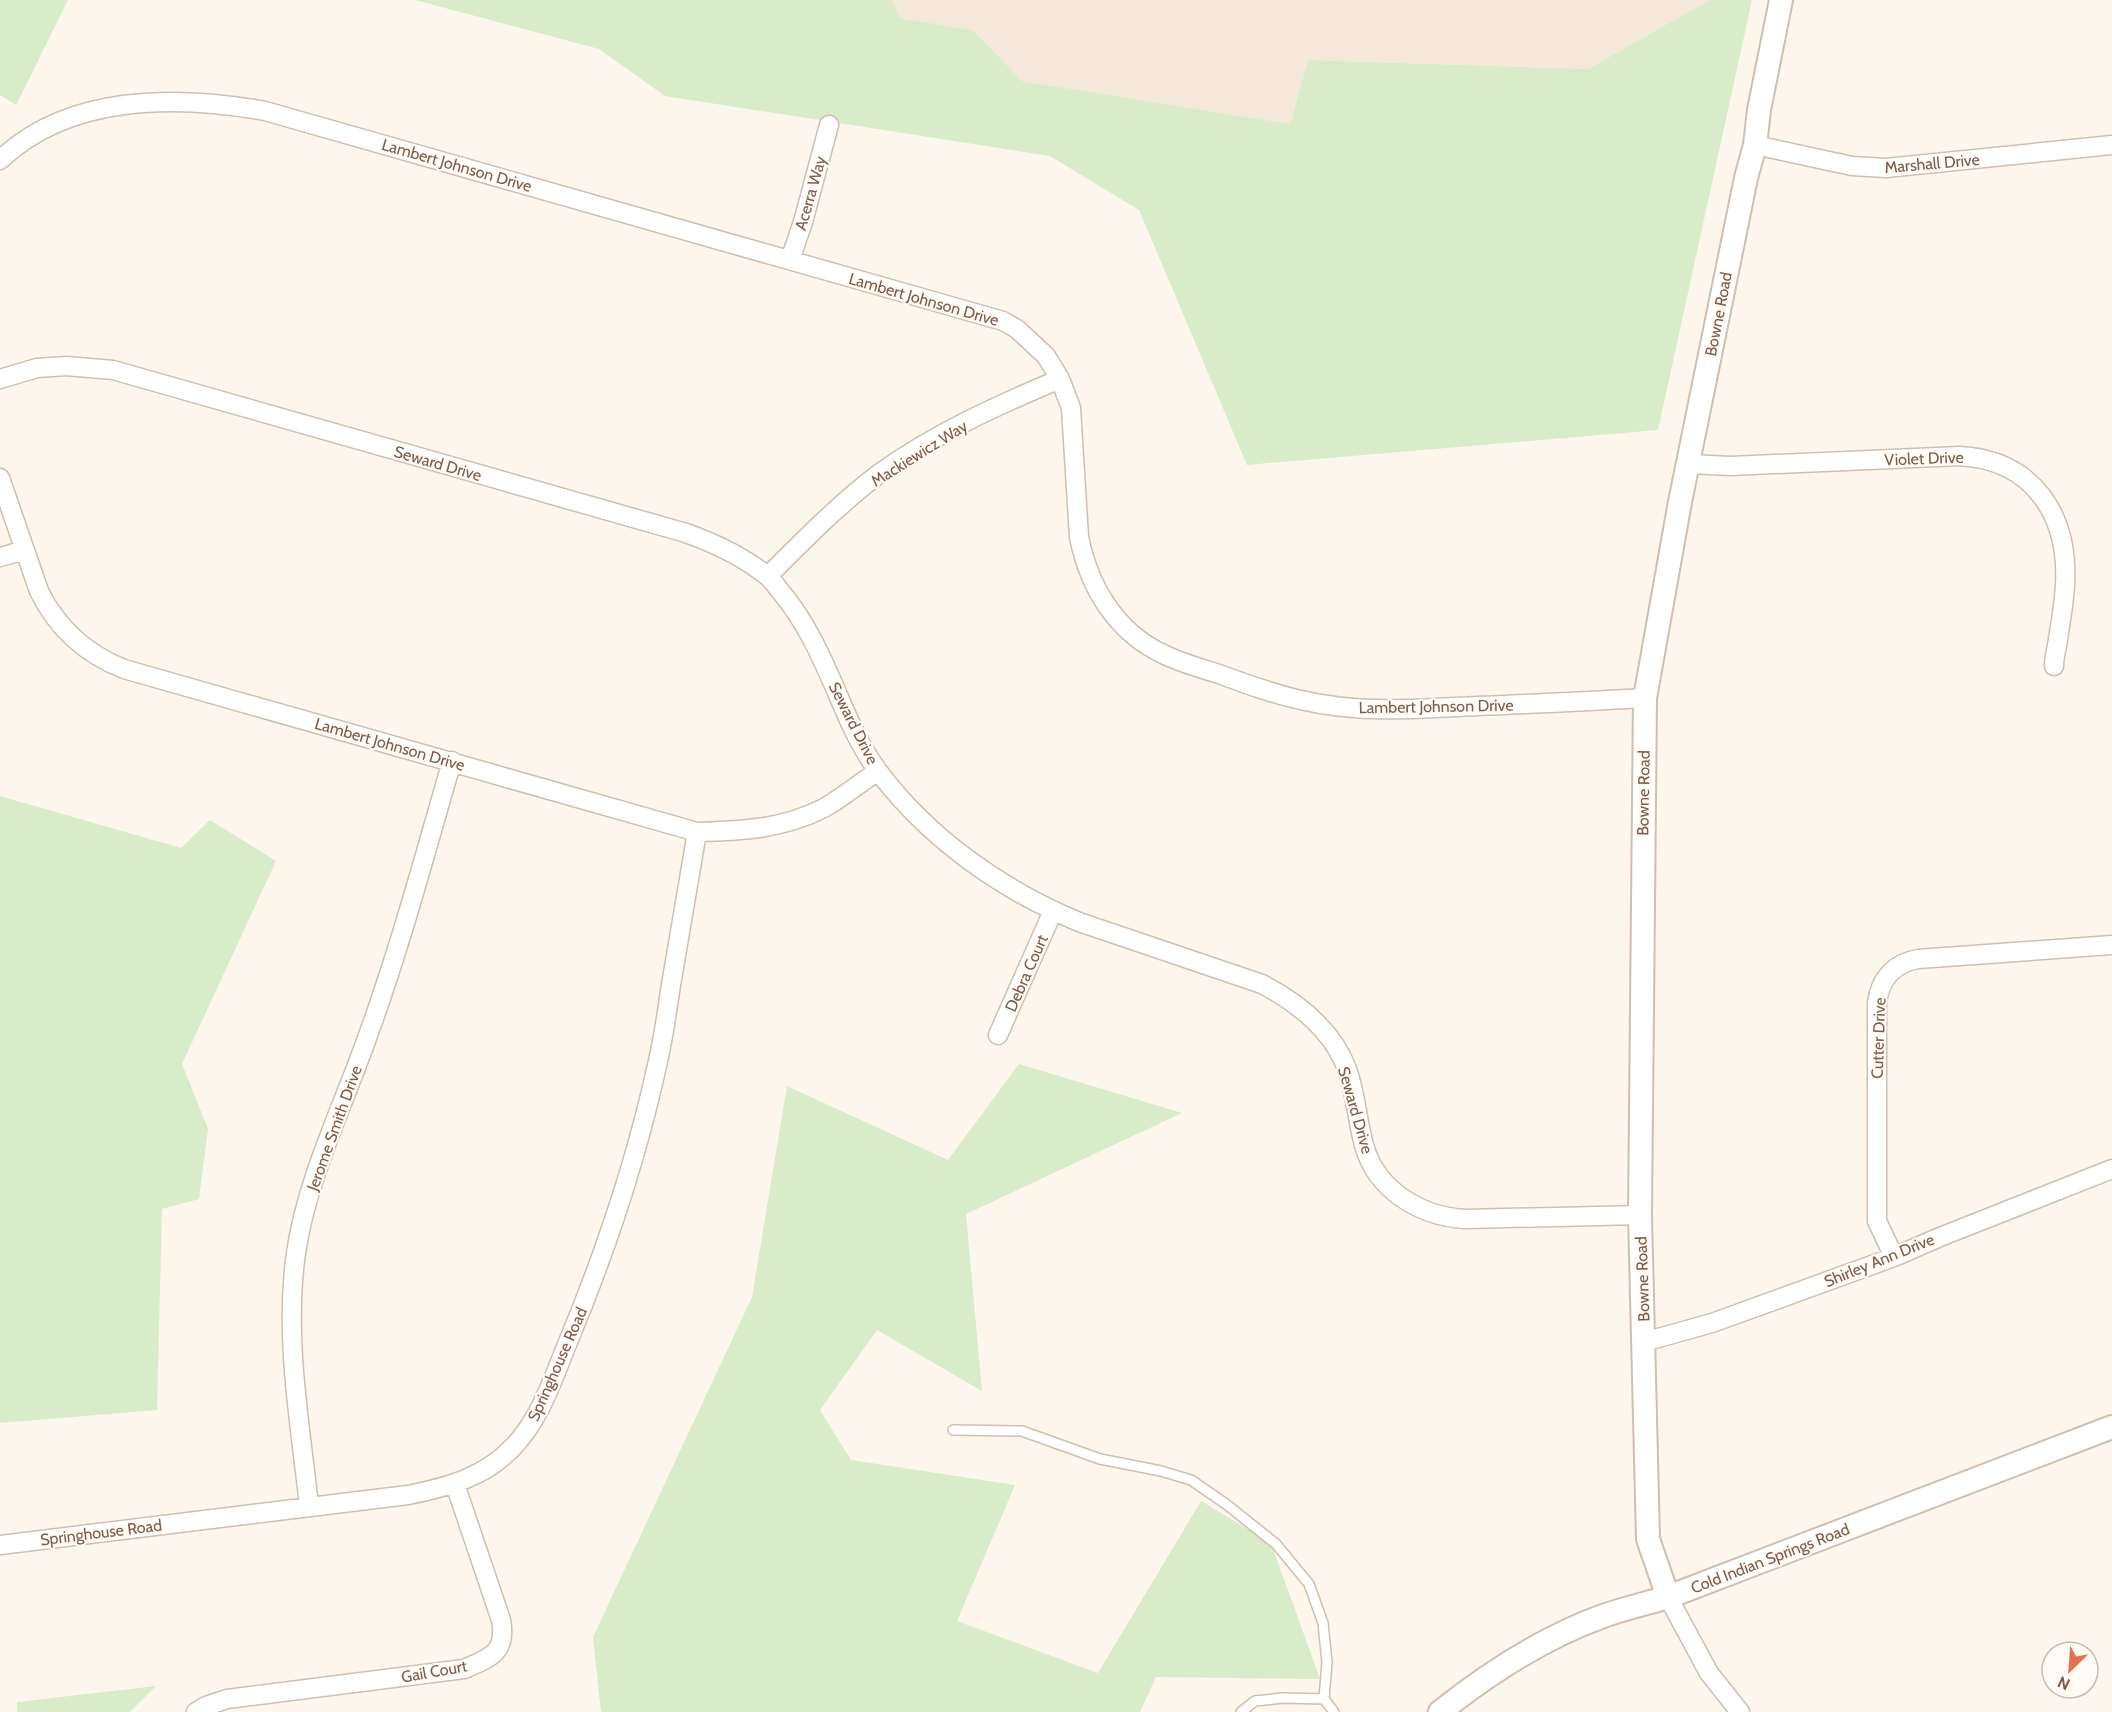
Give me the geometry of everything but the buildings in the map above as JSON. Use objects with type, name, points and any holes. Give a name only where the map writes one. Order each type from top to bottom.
[{"type":"street","name":"Bowne Road","points":[[1668,1597],[1648,1539],[1640,1215],[1646,698],[1654,640],[1746,178],[1755,145],[1759,110],[1781,0]]},
{"type":"street","name":"Lambert Johnson Drive","points":[[0,160],[29,136],[46,127],[64,119],[95,111],[158,102],[235,105],[265,111],[1003,321],[1017,329],[1046,356],[1060,379],[1071,408],[1079,537],[1094,587],[1110,612],[1134,636],[1160,653],[1271,692],[1302,701],[1344,707],[1413,710],[1646,698]]},
{"type":"street","name":"Acerra Way","points":[[790,260],[830,125]]},
{"type":"street","name":"Marshall Drive","points":[[1755,145],[1852,166],[1886,168],[2112,145]]},
{"type":"street","name":"Seward Drive","points":[[0,379],[37,368],[66,366],[113,370],[686,533],[727,550],[768,576],[808,628],[859,740],[878,771],[919,817],[957,852],[1011,889],[1053,911],[1079,922],[1262,984],[1284,996],[1307,1013],[1329,1037],[1347,1068],[1364,1147],[1374,1167],[1392,1190],[1415,1207],[1451,1218],[1464,1219],[1640,1215]]},
{"type":"street","name":"Mackiewicz Way","points":[[768,576],[825,519],[881,473],[936,438],[1060,379]]},
{"type":"street","name":"Violet Drive","points":[[1689,464],[1731,466],[1960,456],[1992,460],[2010,468],[2035,488],[2049,506],[2061,536],[2065,584],[2054,666]]},
{"type":"street","name":"Lambert Johnson Drive","points":[[0,477],[39,591],[53,616],[78,642],[110,663],[209,694],[697,832],[743,831],[784,824],[825,807],[878,771]]},
{"type":"street","points":[[0,556],[26,550]]},
{"type":"street","name":"Jerome Smith Drive","points":[[309,1506],[293,1353],[292,1294],[296,1252],[315,1176],[368,1037],[452,761]]},
{"type":"street","name":"Springhouse Road","points":[[0,1545],[408,1495],[455,1484],[495,1463],[515,1445],[533,1421],[585,1302],[639,1143],[658,1059],[697,832]]},
{"type":"street","name":"Debra Court","points":[[998,1035],[1053,911]]},
{"type":"street","name":"Cutter Drive","points":[[1894,1257],[1877,1221],[1877,1003],[1878,993],[1887,975],[1902,963],[1918,958],[2112,945]]},
{"type":"street","name":"Shirley Ann Drive","points":[[1644,1342],[1712,1323],[1894,1257],[1940,1236],[2112,1170]]},
{"type":"street","name":"Cold Indian Springs Road","points":[[1440,1712],[1508,1664],[1555,1638],[1605,1615],[1668,1597],[2112,1427]]},
{"type":"street","name":"Gail Court","points":[[196,1712],[227,1699],[464,1669],[496,1653],[501,1645],[503,1633],[501,1620],[455,1484]]},
{"type":"street","points":[[1668,1597],[1708,1674],[1740,1712]]},
{"type":"lane","points":[[953,1431],[1022,1431],[1101,1459],[1161,1471],[1191,1480],[1226,1504],[1276,1544],[1309,1584],[1323,1623],[1327,1662],[1324,1699],[1334,1712]]},
{"type":"lane","points":[[1241,1712],[1255,1701],[1283,1698],[1324,1699]]},
{"type":"shaded area","points":[[892,0],[1709,0],[1588,69],[1308,60],[1290,124],[1022,81],[973,30],[900,18]]},
{"type":"green space","points":[[0,0],[68,0],[16,105],[0,95]]},
{"type":"green space","points":[[415,0],[892,0],[900,18],[973,30],[1022,81],[1290,124],[1308,60],[1588,69],[1709,0],[1752,0],[1658,430],[1247,465],[1139,210],[1050,156],[665,96],[599,49]]},
{"type":"green space","points":[[0,796],[181,848],[210,820],[276,861],[182,1064],[208,1129],[199,1199],[162,1209],[157,1410],[0,1423]]},
{"type":"green space","points":[[1019,1064],[1182,1113],[966,1214],[982,1391],[877,1330],[820,1410],[851,1460],[1015,1485],[957,1621],[1098,1673],[1201,1501],[1271,1543],[1320,1679],[1156,1677],[1140,1712],[601,1712],[593,1637],[752,1297],[787,1086],[948,1160]]},
{"type":"green space","points":[[156,1686],[130,1712],[17,1712],[17,1702]]}]
